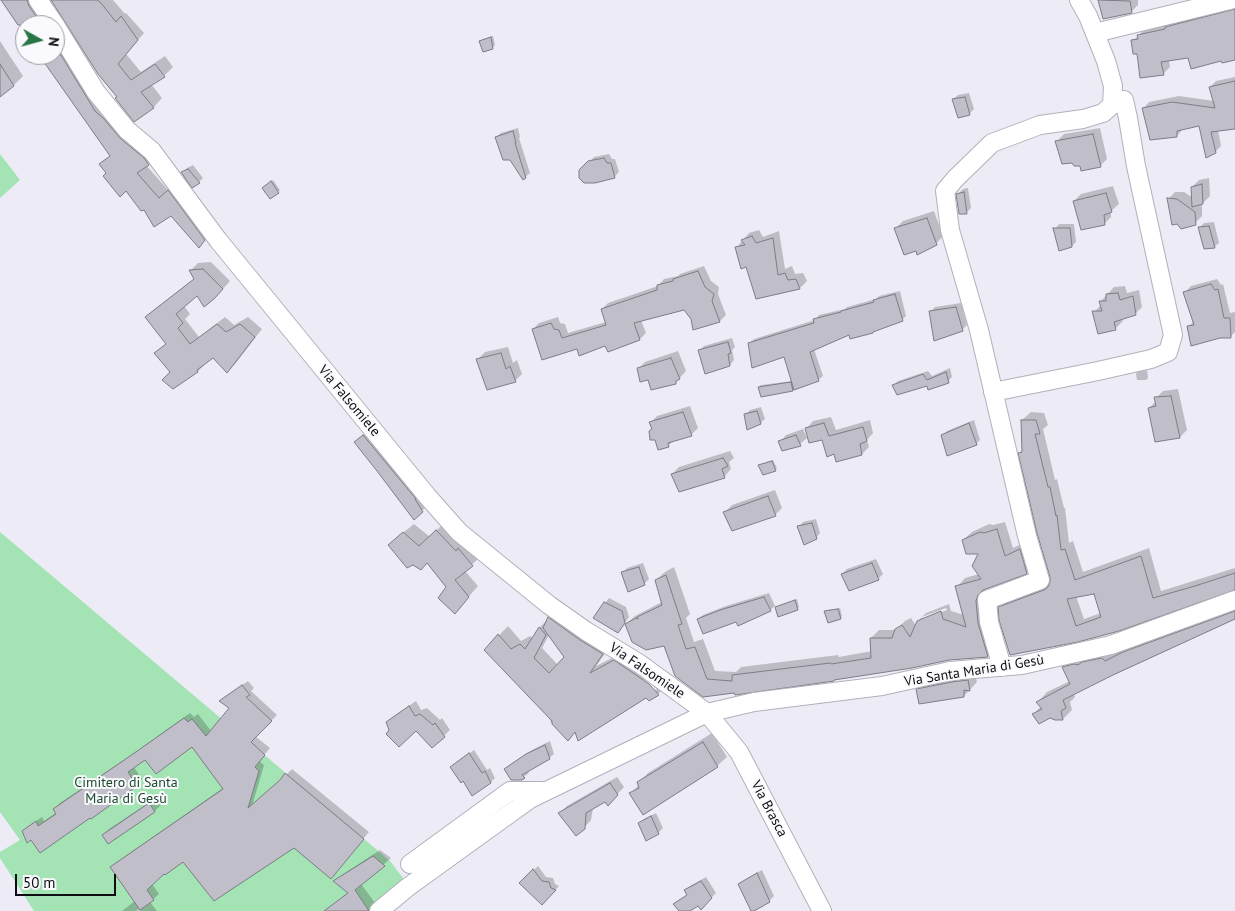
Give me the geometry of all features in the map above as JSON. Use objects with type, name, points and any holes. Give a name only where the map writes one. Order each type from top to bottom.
[{"type":"street","name":"Via Falsomiele","points":[[38,0],[48,15]]},
{"type":"street","points":[[1002,667],[989,622],[987,600],[1040,580],[1026,536],[979,330],[950,230],[945,191],[992,143],[1040,125],[1083,119],[1103,113],[1112,105],[1113,86],[1106,61],[1088,16],[1079,0]]},
{"type":"street","points":[[1095,33],[1230,0]]},
{"type":"street","name":"Via Falsomiele","points":[[65,41],[96,92],[127,130],[152,151],[218,240],[428,497],[459,532],[549,605],[640,664],[707,713]]},
{"type":"street","points":[[993,392],[1151,359],[1168,352],[1173,335],[1136,166],[1124,100]]},
{"type":"street","name":"Via Santa Maria di Gesù","points":[[379,911],[408,887],[530,799],[707,713],[754,702],[882,686],[950,672],[1022,665],[1111,645],[1235,600]]},
{"type":"street","name":"Via Brasca","points":[[707,713],[738,752],[821,910]]},
{"type":"street","points":[[410,864],[510,792],[545,791]]},
{"type":"green space","points":[[0,154],[20,180],[0,198]]},
{"type":"green space","name":"Cimitero di Santa Maria di Gesù","points":[[0,532],[390,861],[406,882],[371,911],[141,911],[139,908],[135,911],[34,911],[0,858],[0,852],[20,840],[0,812]]},
{"type":"building","points":[[1,0],[27,0],[35,15],[15,15],[15,21]]},
{"type":"building","points":[[51,0],[97,0],[116,22],[121,16],[138,40],[118,64],[131,80],[155,64],[165,77],[141,92],[154,108],[134,122],[98,74],[65,22],[65,15],[61,15]]},
{"type":"building","points":[[1098,0],[1130,1],[1132,13],[1103,19]]},
{"type":"building","points":[[1235,9],[1235,60],[1222,63],[1221,61],[1191,69],[1188,58],[1161,62],[1164,75],[1140,78],[1137,54],[1133,54],[1131,40],[1138,39],[1137,35]]},
{"type":"building","points":[[491,37],[493,49],[483,52],[479,41]]},
{"type":"building","points":[[65,62],[95,111],[149,165],[137,173],[159,198],[168,190],[205,240],[199,248],[171,216],[154,227],[144,210],[141,211],[126,191],[120,197],[103,176],[106,173],[99,164],[110,156],[46,65],[65,65]]},
{"type":"building","points":[[0,64],[14,86],[0,97]]},
{"type":"building","points":[[1235,81],[1235,129],[1211,132],[1216,153],[1206,158],[1199,126],[1177,131],[1177,137],[1150,140],[1142,108],[1172,102],[1215,108],[1209,87]]},
{"type":"building","points":[[965,97],[970,115],[958,118],[952,99]]},
{"type":"building","points":[[513,131],[526,178],[523,180],[510,160],[503,160],[495,137]]},
{"type":"building","points":[[1093,134],[1101,167],[1081,171],[1080,166],[1074,166],[1072,163],[1062,164],[1055,141]]},
{"type":"building","points":[[604,158],[607,163],[611,163],[615,178],[595,183],[584,183],[579,178],[579,170],[588,161]]},
{"type":"building","points":[[188,169],[200,183],[192,188],[181,172]]},
{"type":"building","points":[[271,181],[279,193],[270,199],[262,188]]},
{"type":"building","points":[[1202,184],[1203,204],[1192,207],[1191,187]]},
{"type":"building","points":[[964,192],[967,214],[959,214],[956,194]]},
{"type":"building","points":[[1106,193],[1112,212],[1104,215],[1105,225],[1081,230],[1073,201]]},
{"type":"building","points":[[1167,198],[1177,199],[1195,212],[1196,225],[1181,229],[1177,224],[1172,225]]},
{"type":"building","points":[[927,218],[937,245],[917,255],[916,251],[904,255],[894,228]]},
{"type":"building","points":[[1209,226],[1215,248],[1204,249],[1198,227]]},
{"type":"building","points":[[1053,228],[1070,228],[1072,247],[1059,251]]},
{"type":"building","points":[[752,236],[756,243],[773,238],[778,275],[785,273],[788,280],[796,279],[800,289],[756,299],[746,267],[741,269],[735,247],[745,245],[741,240]]},
{"type":"building","points":[[203,269],[223,289],[204,307],[197,296],[176,314],[183,323],[178,328],[190,344],[217,324],[226,332],[240,324],[255,337],[227,373],[213,358],[197,370],[198,372],[173,389],[162,380],[170,372],[154,353],[166,344],[145,317],[194,279],[189,270]]},
{"type":"building","points":[[698,271],[705,287],[714,294],[712,301],[720,322],[693,330],[691,319],[684,310],[634,323],[640,340],[608,352],[605,346],[579,356],[577,349],[542,360],[532,329],[551,323],[554,329],[559,330],[562,338],[606,325],[601,309],[657,290],[657,285]]},
{"type":"building","points":[[1211,284],[1215,290],[1218,289],[1224,318],[1230,318],[1231,338],[1220,338],[1191,346],[1187,326],[1194,325],[1183,292]]},
{"type":"building","points":[[1118,293],[1120,300],[1133,296],[1136,315],[1114,322],[1116,330],[1098,334],[1092,311],[1102,311],[1099,301],[1106,301],[1106,294]]},
{"type":"building","points":[[895,294],[903,321],[873,333],[850,339],[849,335],[810,352],[819,381],[794,390],[784,357],[752,368],[748,343],[814,323],[813,319],[874,302],[873,300]]},
{"type":"building","points":[[956,307],[963,331],[934,341],[929,311]]},
{"type":"building","points":[[728,342],[731,353],[728,354],[730,366],[705,374],[698,350]]},
{"type":"building","points":[[501,353],[506,369],[510,366],[516,382],[487,390],[476,359]]},
{"type":"building","points":[[671,358],[680,379],[676,381],[676,384],[651,390],[648,380],[640,382],[637,368]]},
{"type":"building","points":[[946,372],[949,383],[928,390],[927,386],[897,395],[892,385],[923,374],[927,380]]},
{"type":"building","points":[[791,382],[793,391],[761,397],[758,387]]},
{"type":"building","points":[[1171,396],[1180,438],[1155,442],[1148,408],[1156,406],[1154,397]]},
{"type":"building","points":[[757,411],[761,424],[747,430],[744,414]]},
{"type":"building","points":[[683,412],[692,436],[668,443],[669,447],[658,450],[655,440],[650,440],[649,431],[652,429],[649,422]]},
{"type":"building","points":[[1021,420],[1036,420],[1040,434],[1035,434],[1057,515],[1061,550],[1065,549],[1075,580],[1141,556],[1153,598],[1235,573],[1235,590],[1119,631],[1078,642],[1010,655],[999,620],[998,607],[1044,590],[1050,582],[1018,453],[1022,452]],"holes":[[[1094,594],[1101,617],[1076,626],[1067,599]]]},
{"type":"building","points":[[824,423],[829,436],[863,427],[867,441],[860,444],[862,455],[836,462],[834,454],[827,457],[822,440],[809,443],[805,428]]},
{"type":"building","points":[[969,423],[977,445],[947,456],[941,435]]},
{"type":"building","points":[[363,435],[416,499],[423,512],[414,520],[354,442]]},
{"type":"building","points":[[796,435],[801,446],[782,451],[778,441]]},
{"type":"building","points":[[723,458],[728,466],[722,469],[725,478],[679,492],[671,474]]},
{"type":"building","points":[[772,461],[776,471],[763,475],[758,465]]},
{"type":"building","points":[[768,496],[776,516],[732,531],[723,512]]},
{"type":"building","points":[[812,523],[817,539],[804,545],[797,526]]},
{"type":"building","points":[[997,529],[1005,556],[1020,549],[1027,574],[983,590],[978,595],[976,601],[978,623],[988,657],[949,660],[834,681],[735,695],[734,693],[703,697],[675,676],[664,646],[646,650],[632,642],[625,624],[662,605],[655,580],[666,575],[682,624],[678,625],[686,649],[695,647],[707,679],[732,681],[732,675],[871,658],[870,638],[892,638],[895,629],[902,625],[910,637],[917,621],[941,611],[943,619],[966,627],[955,586],[981,579],[972,566],[978,554],[966,554],[962,540],[980,532],[984,533]]},
{"type":"building","points":[[436,530],[456,551],[458,548],[473,566],[455,580],[469,597],[455,614],[438,598],[446,587],[427,563],[421,570],[413,565],[407,568],[388,545],[403,532],[419,546]]},
{"type":"building","points":[[872,563],[879,580],[849,591],[841,574]]},
{"type":"building","points":[[639,567],[645,585],[628,592],[621,572]]},
{"type":"building","points":[[764,597],[771,611],[738,626],[736,622],[703,634],[697,619]]},
{"type":"building","points":[[795,600],[798,610],[778,617],[775,607]]},
{"type":"building","points":[[604,602],[622,611],[625,623],[618,633],[593,618]]},
{"type":"building","points":[[838,609],[841,619],[828,623],[824,611]]},
{"type":"building","points":[[1235,611],[1235,619],[1063,700],[1066,708],[1061,711],[1063,720],[1050,718],[1039,724],[1032,714],[1042,709],[1036,702],[1070,684],[1062,667],[1078,665],[1082,662],[1102,658],[1105,661],[1123,652]]},
{"type":"building","points":[[548,617],[603,654],[590,673],[614,660],[649,684],[659,695],[649,701],[646,698],[578,741],[575,732],[568,741],[552,724],[552,721],[484,650],[498,634],[511,649],[520,644],[525,649],[539,627],[546,635],[534,658],[549,673],[564,657],[543,628]]},
{"type":"building","points":[[968,680],[970,691],[964,690],[964,697],[919,704],[916,689]]},
{"type":"building","points":[[242,685],[250,695],[246,697],[272,721],[251,742],[265,755],[255,767],[259,771],[248,808],[280,780],[285,773],[364,839],[331,879],[294,848],[214,901],[183,862],[164,874],[147,890],[154,900],[140,910],[110,867],[223,789],[192,747],[156,774],[145,760],[128,772],[137,786],[40,853],[31,840],[27,843],[22,831],[36,821],[38,826],[56,814],[53,809],[184,718],[188,722],[192,719],[206,736],[229,708],[219,701]]},
{"type":"building","points":[[409,706],[415,716],[420,714],[433,725],[435,723],[445,737],[432,748],[416,731],[399,747],[386,734],[389,730],[386,722]]},
{"type":"building","points":[[703,742],[718,767],[643,815],[629,793],[639,788],[637,782]]},
{"type":"building","points":[[545,745],[550,759],[522,775],[525,778],[522,780],[511,780],[504,769],[526,754]]},
{"type":"building","points":[[469,753],[482,773],[485,771],[491,783],[472,796],[463,781],[461,783],[450,767]]},
{"type":"building","points":[[610,783],[618,795],[608,806],[605,802],[586,813],[585,829],[576,836],[558,813]]},
{"type":"building","points":[[149,803],[155,812],[108,844],[102,835]]},
{"type":"building","points":[[651,816],[659,834],[646,841],[638,823]]},
{"type":"building","points":[[373,856],[385,866],[355,890],[369,911],[324,911],[348,893],[333,881]]},
{"type":"building","points":[[533,869],[542,881],[549,882],[551,888],[556,890],[542,905],[519,883]]},
{"type":"building","points":[[757,873],[770,902],[751,911],[738,884]]},
{"type":"building","points":[[701,881],[712,898],[701,910],[698,906],[690,911],[679,911],[673,904],[687,895],[684,890]]}]
